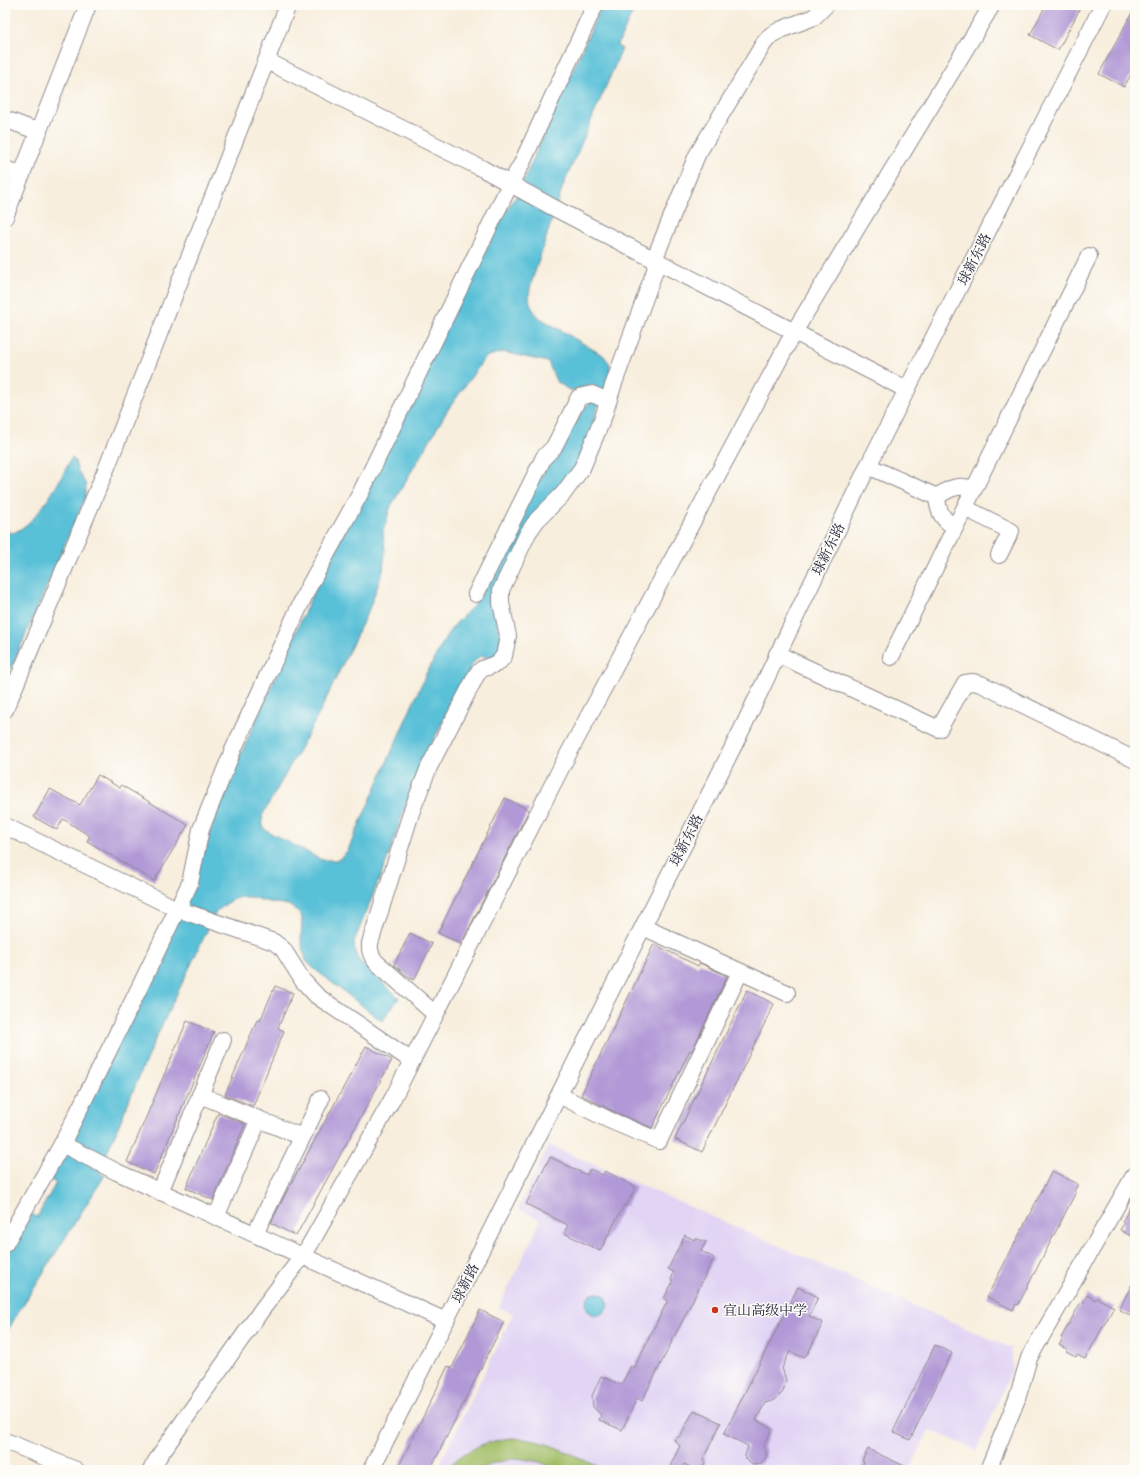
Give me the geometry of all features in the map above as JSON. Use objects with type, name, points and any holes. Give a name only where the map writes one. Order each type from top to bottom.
[{"type":"street","points":[[5,217],[88,5]]},
{"type":"street","points":[[5,710],[110,459],[288,5]]},
{"type":"street","points":[[5,1244],[64,1145],[112,1044],[179,910],[190,883],[201,829],[233,750],[308,588],[361,492],[513,186],[521,165],[595,5]]},
{"type":"street","points":[[435,1014],[376,962],[370,952],[370,943],[412,810],[429,767],[477,674],[482,669],[498,663],[504,656],[508,628],[501,603],[501,590],[528,532],[537,520],[563,494],[582,468],[603,418],[601,398],[697,155],[764,43],[771,35],[780,30],[814,17],[826,5]]},
{"type":"street","points":[[151,1470],[159,1456],[262,1308],[303,1256],[393,1098],[564,762],[794,332],[992,5]]},
{"type":"street","name":"球新东路","points":[[559,1095],[742,728],[868,466],[1103,5]]},
{"type":"street","points":[[267,61],[513,186],[907,390]]},
{"type":"street","points":[[5,119],[39,132]]},
{"type":"street","points":[[5,169],[22,175]]},
{"type":"street","points":[[891,657],[1089,256]]},
{"type":"street","points":[[476,594],[544,457],[554,447],[579,397],[601,398]]},
{"type":"street","points":[[868,466],[936,497]]},
{"type":"street","points":[[936,497],[953,488],[966,487],[973,489]]},
{"type":"street","points":[[936,497],[940,514],[949,524],[955,527]]},
{"type":"street","points":[[965,508],[1011,530],[999,555]]},
{"type":"street","points":[[777,654],[939,729],[965,683],[973,682],[981,684],[1135,760]]},
{"type":"street","points":[[5,826],[179,910],[279,945],[287,954],[304,982],[317,996],[412,1061]]},
{"type":"street","points":[[643,927],[787,993]]},
{"type":"street","points":[[559,1095],[609,1120],[659,1141],[740,972]]},
{"type":"street","points":[[160,1192],[223,1040]]},
{"type":"street","points":[[200,1095],[302,1137]]},
{"type":"street","name":"球新路","points":[[371,1470],[559,1095]]},
{"type":"street","points":[[255,1234],[321,1099]]},
{"type":"street","points":[[216,1217],[259,1119]]},
{"type":"street","points":[[64,1145],[160,1192],[446,1321]]},
{"type":"street","points":[[988,1470],[1017,1399],[1029,1358],[1135,1174]]},
{"type":"street","points":[[5,1441],[76,1470]]},
{"type":"shaded area","name":"宜山高级中学","points":[[549,1145],[1011,1348],[1013,1367],[977,1450],[929,1430],[910,1470],[437,1470],[513,1314],[499,1307],[541,1220],[518,1209]]},
{"type":"green space","points":[[511,1438],[536,1441],[560,1449],[605,1470],[558,1470],[540,1462],[517,1458],[494,1463],[479,1470],[446,1470],[467,1452],[493,1441]]},
{"type":"water","points":[[602,5],[636,5],[617,46],[622,49],[563,186],[529,292],[531,306],[536,314],[540,318],[604,356],[610,364],[610,374],[598,406],[583,456],[493,601],[501,639],[500,650],[494,658],[480,656],[473,663],[417,772],[387,860],[354,942],[355,952],[359,961],[399,998],[382,1021],[313,968],[306,961],[301,940],[301,915],[289,905],[250,897],[240,897],[231,900],[216,912],[152,1046],[99,1172],[105,1175],[16,1316],[5,1336],[5,1258],[31,1214],[37,1217],[56,1183],[49,1179],[206,847],[219,803],[322,573],[505,212],[517,195]],"holes":[[[503,352],[548,362],[556,381],[569,390],[574,390],[589,385],[597,387],[590,403],[584,408],[536,485],[482,594],[448,633],[426,674],[348,850],[341,858],[337,860],[322,860],[265,830],[262,816],[318,716],[369,609],[383,571],[385,550],[383,531],[391,506],[447,411],[484,359],[488,356]]]},
{"type":"water","points":[[72,457],[86,485],[85,498],[5,682],[5,531],[13,533],[22,528],[31,520],[55,489]]},
{"type":"water","points":[[597,1293],[605,1296],[608,1304],[605,1312],[597,1315],[589,1312],[586,1304],[589,1296]]},
{"type":"building","points":[[1046,5],[1082,5],[1058,50],[1030,35]]},
{"type":"building","points":[[1135,7],[1135,67],[1124,87],[1099,74]]},
{"type":"building","points":[[98,775],[120,788],[121,785],[188,825],[154,881],[87,841],[90,836],[63,819],[57,830],[34,817],[50,789],[80,805]]},
{"type":"building","points":[[505,798],[529,810],[461,944],[438,933]]},
{"type":"building","points":[[410,933],[432,944],[414,980],[394,965]]},
{"type":"building","points":[[654,944],[698,966],[700,963],[727,976],[692,1051],[690,1050],[652,1128],[581,1095]]},
{"type":"building","points":[[275,986],[293,993],[278,1028],[284,1031],[253,1106],[225,1095],[257,1020],[260,1021]]},
{"type":"building","points":[[747,990],[774,1004],[702,1152],[675,1139]]},
{"type":"building","points":[[187,1021],[214,1032],[154,1174],[127,1162]]},
{"type":"building","points":[[366,1046],[392,1060],[296,1236],[271,1223]]},
{"type":"building","points":[[218,1113],[245,1124],[213,1200],[186,1188]]},
{"type":"building","points":[[550,1157],[587,1175],[590,1169],[603,1175],[605,1171],[636,1187],[626,1206],[624,1205],[600,1251],[564,1233],[568,1225],[526,1204]]},
{"type":"building","points":[[1052,1171],[1078,1184],[1074,1191],[1076,1192],[1018,1305],[1016,1304],[1013,1310],[987,1297]]},
{"type":"building","points":[[1135,1198],[1135,1238],[1120,1230],[1124,1223],[1122,1222]]},
{"type":"building","points":[[685,1235],[694,1240],[695,1238],[706,1242],[701,1251],[714,1258],[642,1401],[637,1398],[622,1430],[599,1420],[601,1415],[593,1407],[592,1396],[601,1376],[621,1385],[631,1366],[634,1368],[668,1300],[664,1299],[673,1281],[671,1280],[674,1272],[668,1269]]},
{"type":"building","points":[[1135,1278],[1135,1317],[1119,1310]]},
{"type":"building","points":[[798,1287],[818,1297],[809,1316],[823,1323],[808,1353],[804,1357],[790,1351],[782,1368],[786,1380],[783,1392],[775,1400],[765,1403],[756,1420],[772,1429],[763,1447],[766,1452],[766,1457],[760,1464],[752,1465],[746,1459],[745,1455],[748,1446],[724,1434]]},
{"type":"building","points":[[1087,1295],[1095,1300],[1097,1298],[1114,1307],[1085,1359],[1077,1355],[1076,1357],[1066,1352],[1068,1350],[1059,1345],[1063,1339],[1061,1338],[1081,1302],[1083,1303]]},
{"type":"building","points":[[480,1310],[504,1322],[430,1470],[397,1470],[448,1366],[452,1368]]},
{"type":"building","points":[[935,1345],[952,1353],[910,1440],[893,1432]]},
{"type":"building","points":[[694,1410],[721,1423],[704,1457],[705,1463],[702,1468],[696,1470],[684,1464],[681,1470],[678,1470],[670,1466],[680,1446],[674,1440],[681,1435]]},
{"type":"building","points":[[868,1449],[913,1470],[860,1470],[864,1462],[862,1461]]},
{"type":"place","name":"宜山高级中学","points":[[715,1310]]}]
